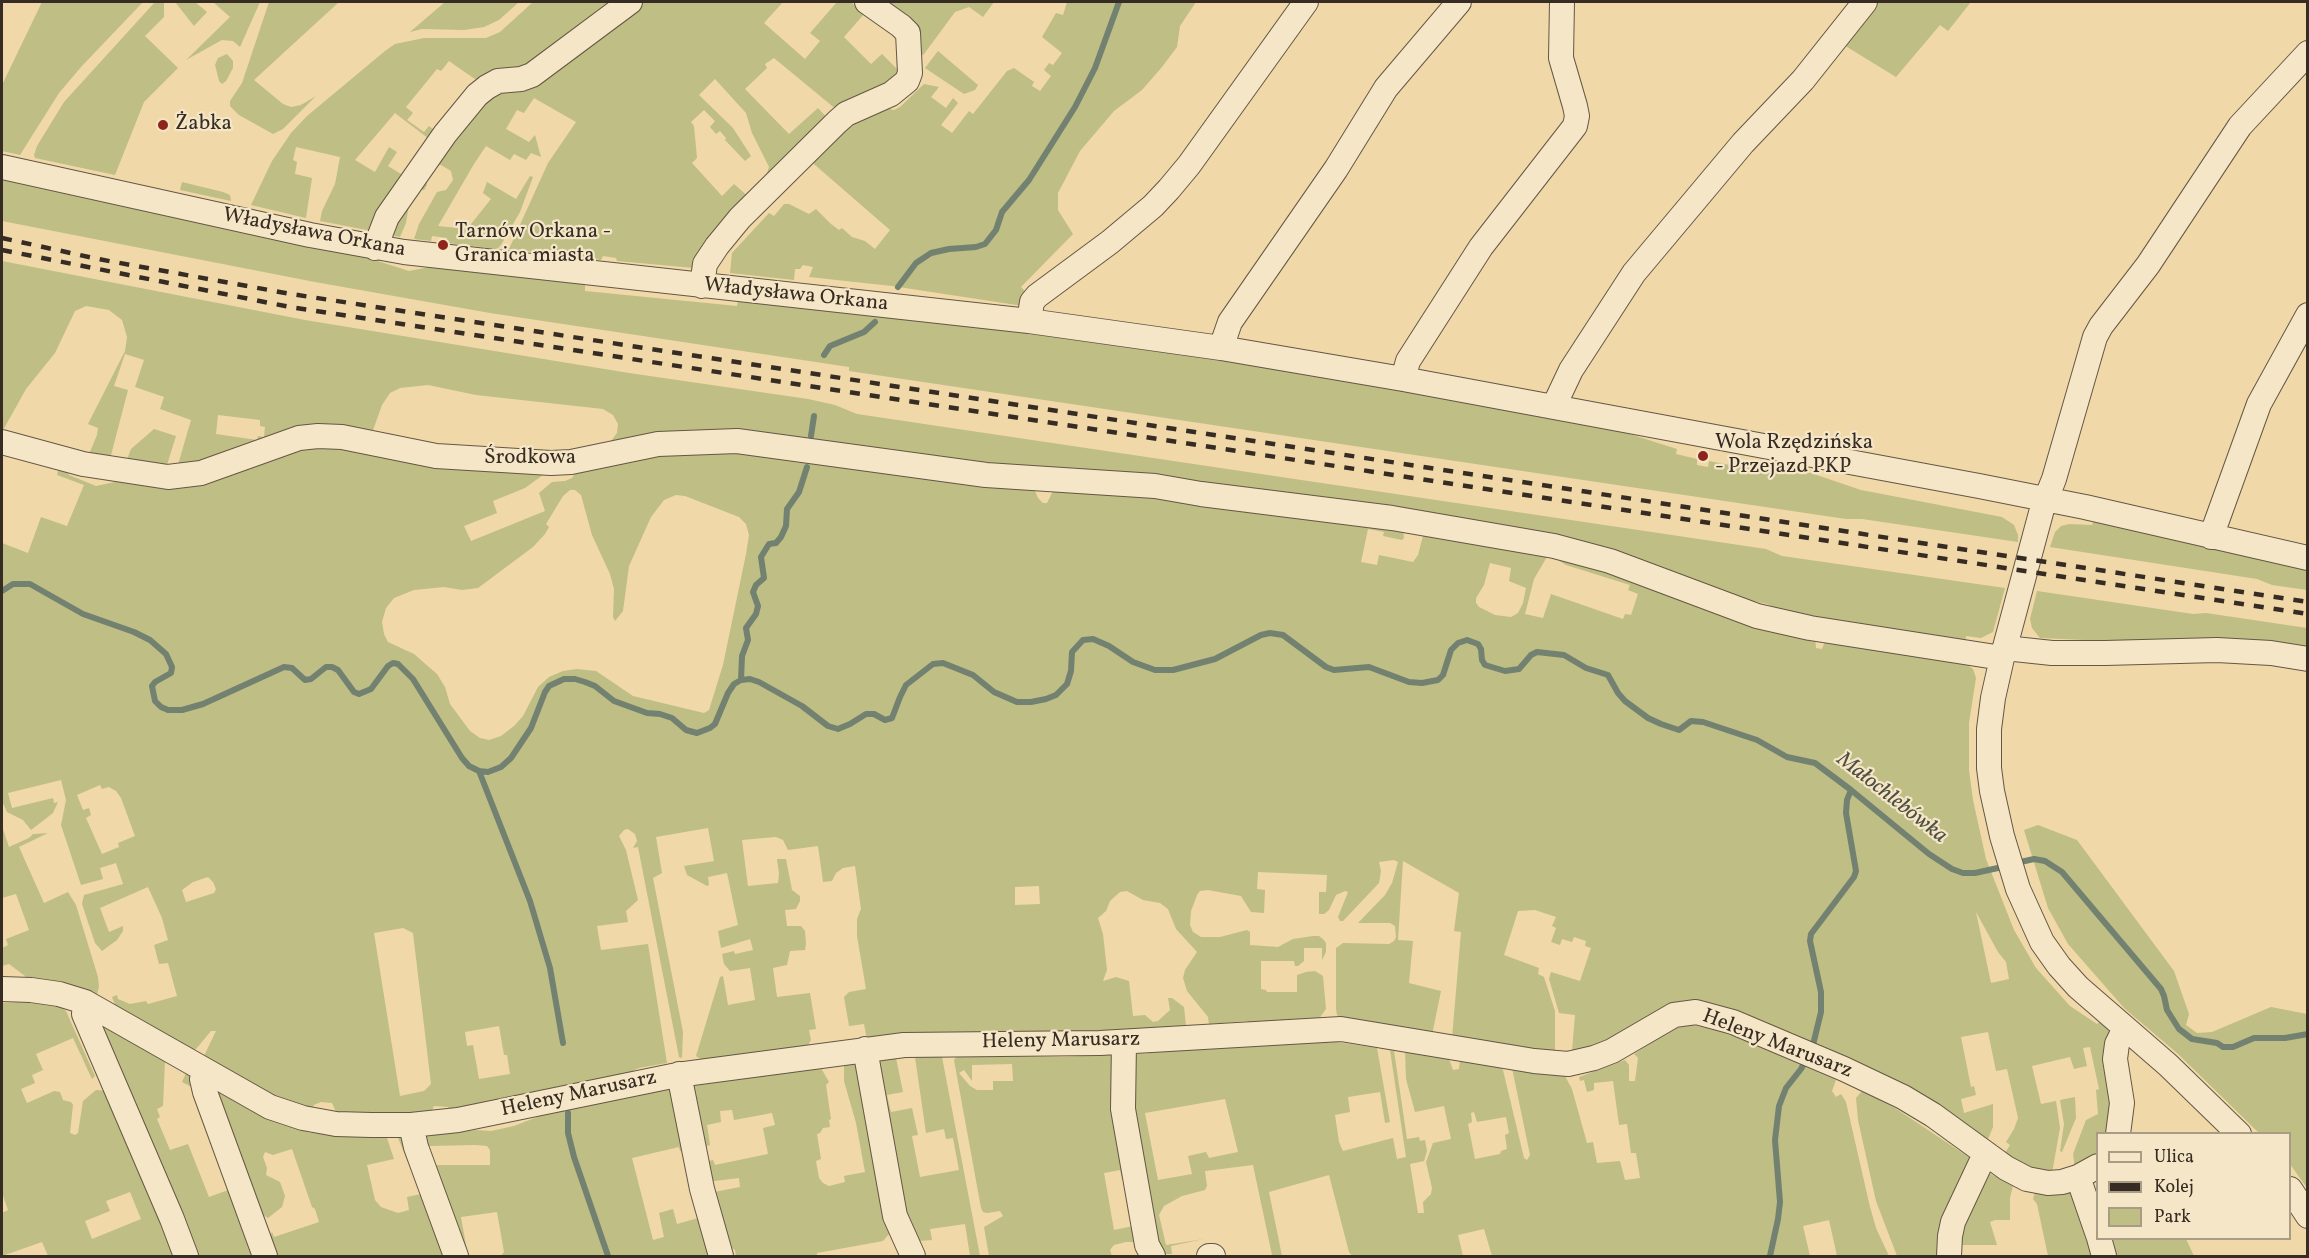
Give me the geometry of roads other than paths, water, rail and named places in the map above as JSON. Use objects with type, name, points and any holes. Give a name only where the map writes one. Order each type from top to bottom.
[{"type":"street","points":[[375,248],[387,217],[445,134],[477,95],[498,81],[521,79],[532,75],[630,2]]},
{"type":"street","points":[[702,286],[705,264],[740,218],[846,114],[891,94],[907,81],[910,72],[908,33],[867,2]]},
{"type":"street","points":[[1029,321],[1032,302],[1037,296],[1118,236],[1169,189],[1189,165],[1306,2]]},
{"type":"street","points":[[1221,348],[1230,322],[1336,169],[1386,88],[1459,2]]},
{"type":"street","points":[[1403,379],[1408,361],[1481,247],[1569,137],[1575,126],[1577,116],[1575,106],[1561,58],[1562,2]]},
{"type":"street","points":[[1554,406],[1571,370],[1634,273],[1736,152],[1803,80],[1865,2]]},
{"type":"street","points":[[2237,1132],[2168,1065],[2078,987],[2042,942],[2018,889],[2002,836],[1990,779],[1989,729],[2003,653],[2095,337],[2148,265],[2236,132],[2307,53]]},
{"type":"street","name":"Władysława Orkana","points":[[2,167],[375,248],[442,258],[1029,321],[1221,348],[1554,406],[2046,500],[2307,558]]},
{"type":"street","points":[[2211,537],[2259,404],[2307,315]]},
{"type":"street","name":"Środkowa","points":[[2,442],[83,464],[168,477],[201,473],[299,438],[318,436],[342,437],[436,456],[550,463],[571,462],[658,444],[736,441],[986,475],[1155,486],[1392,518],[1554,546],[1610,561],[1757,616],[1810,628],[2003,653],[2217,650],[2271,653],[2307,659]]},
{"type":"street","name":"Heleny Marusarz","points":[[2,989],[50,993],[85,1002],[270,1107],[303,1118],[336,1124],[411,1125],[458,1120],[679,1074],[865,1049],[946,1043],[1124,1042],[1341,1029],[1534,1061],[1568,1064],[1612,1052],[1674,1015],[1696,1012],[1733,1022],[1903,1097],[1933,1115],[2006,1168],[2027,1179],[2049,1183],[2088,1172]]},
{"type":"street","points":[[85,1002],[84,1014],[186,1257]]},
{"type":"street","points":[[2118,1132],[2122,1103],[2115,1059],[2117,1044],[2124,1028]]},
{"type":"street","points":[[1124,1042],[1123,1109],[1147,1245],[1153,1257]]},
{"type":"street","points":[[865,1049],[895,1216],[913,1257]]},
{"type":"street","points":[[206,1071],[202,1079],[205,1092],[266,1257]]},
{"type":"street","points":[[679,1074],[702,1189],[721,1257]]},
{"type":"street","points":[[411,1125],[416,1147],[456,1257]]},
{"type":"street","points":[[1949,1257],[1953,1222],[1985,1154]]},
{"type":"street","points":[[2088,1172],[2096,1224]]},
{"type":"street","points":[[2291,1192],[2307,1216]]},
{"type":"street","points":[[2099,1240],[2104,1257]]},
{"type":"street","points":[[1209,1257],[1213,1256]]},
{"type":"waterway","points":[[898,287],[916,263],[931,253],[985,244],[996,230],[1002,212],[1029,180],[1075,107],[1095,68],[1119,2]]},
{"type":"waterway","points":[[824,355],[830,346],[864,332],[875,322]]},
{"type":"waterway","points":[[811,436],[814,416]]},
{"type":"waterway","points":[[741,680],[742,656],[748,640],[746,628],[756,614],[758,606],[753,592],[756,585],[764,578],[761,557],[769,544],[776,543],[781,537],[786,526],[787,509],[799,492],[807,467]]},
{"type":"waterway","name":"Małochlebówka","points":[[2,591],[13,584],[30,584],[83,614],[150,640],[166,654],[172,667],[171,673],[152,686],[155,701],[168,710],[182,710],[203,704],[284,667],[292,668],[305,680],[311,679],[326,667],[332,667],[338,670],[354,692],[359,694],[371,689],[388,666],[393,663],[398,664],[413,679],[462,758],[469,766],[488,772],[501,767],[511,758],[531,728],[549,686],[564,679],[575,679],[595,686],[614,701],[647,713],[672,718],[686,730],[697,733],[715,724],[734,684],[750,679],[802,706],[828,726],[838,729],[866,714],[874,714],[885,720],[892,718],[906,685],[933,664],[943,663],[973,675],[994,692],[1017,702],[1046,699],[1056,695],[1067,684],[1071,671],[1072,652],[1083,640],[1093,639],[1109,646],[1133,662],[1155,670],[1173,670],[1215,659],[1261,635],[1270,633],[1283,635],[1326,667],[1334,670],[1369,667],[1409,682],[1422,683],[1438,680],[1443,675],[1451,650],[1458,643],[1467,640],[1478,644],[1485,665],[1505,671],[1519,669],[1531,655],[1537,652],[1564,655],[1586,668],[1608,675],[1625,701],[1648,718],[1661,724],[1679,730],[1691,721],[1703,722],[1757,740],[1787,757],[1815,763],[1929,854],[1952,869],[1963,873],[1975,873],[2007,866]]},
{"type":"waterway","points":[[479,771],[530,901],[550,968],[563,1043]]},
{"type":"waterway","points":[[1812,1049],[1821,1012],[1821,992],[1810,941],[1811,934],[1854,877],[1856,871],[1846,813],[1851,790]]},
{"type":"waterway","name":"Małochlebówka","points":[[2016,863],[2034,859],[2045,861],[2062,872],[2161,989],[2167,1010],[2179,1029],[2192,1039],[2217,1043],[2223,1047],[2233,1047],[2254,1038],[2285,1038],[2308,1034]]},
{"type":"waterway","points":[[1770,1256],[1780,1202],[1775,1140],[1779,1106],[1786,1088],[1807,1058]]},
{"type":"waterway","points":[[568,1113],[568,1133],[574,1157],[608,1256]]},
{"type":"railway","points":[[2,238],[98,259],[291,294],[2308,602]]},
{"type":"railway","points":[[2,250],[290,307],[2308,614]]},
{"type":"place","name":"Żabka","points":[[163,125]]},
{"type":"place","name":"Tarnów Orkana - Granica miasta","points":[[443,245]]},
{"type":"place","name":"Wola Rzędzińska - Przejazd PKP","points":[[1703,456]]}]
